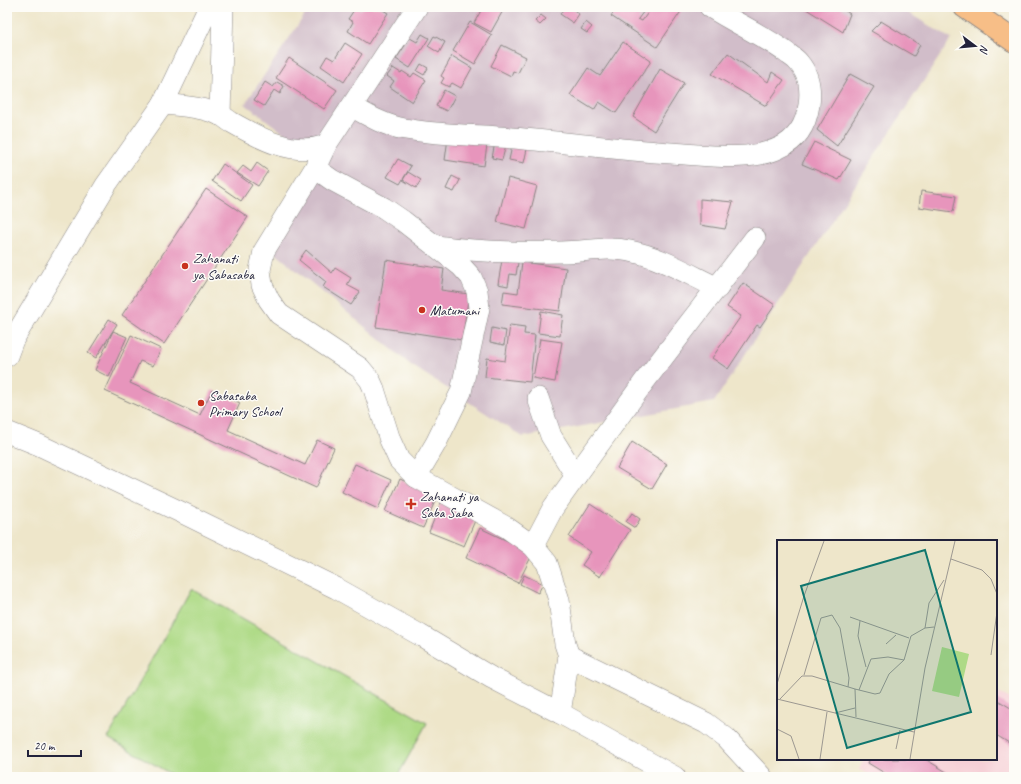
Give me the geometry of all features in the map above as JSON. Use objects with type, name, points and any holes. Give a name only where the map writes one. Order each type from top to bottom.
[{"type":"highway","points":[[965,7],[1014,41]]},
{"type":"street","points":[[9,344],[106,185],[162,104],[208,7]]},
{"type":"street","points":[[220,115],[223,7]]},
{"type":"street","points":[[416,7],[353,107],[326,145],[315,168],[264,251],[260,270],[262,285],[268,300],[279,314],[360,368],[370,380],[390,440],[399,460],[416,477],[506,527],[533,546],[547,563],[559,600],[565,644],[569,656],[560,713]]},
{"type":"street","points":[[353,107],[374,120],[387,125],[405,129],[458,135],[524,139],[644,152],[732,157],[779,149],[792,141],[800,133],[808,112],[810,91],[807,76],[799,62],[774,44],[710,7]]},
{"type":"street","points":[[162,104],[193,107],[220,115],[261,138],[288,147],[301,150],[326,145]]},
{"type":"street","points":[[315,168],[332,180],[384,208],[461,266],[471,277],[477,291],[479,308],[461,392],[436,443],[416,477]]},
{"type":"street","points":[[533,546],[553,508],[644,382],[756,238]]},
{"type":"street","points":[[433,245],[482,250],[559,252],[609,248],[624,250],[654,258],[718,288]]},
{"type":"street","points":[[538,398],[551,436],[576,476]]},
{"type":"street","points":[[7,432],[39,445],[187,515],[336,588],[420,635],[492,678],[560,713],[675,777]]},
{"type":"street","points":[[569,656],[706,723],[726,738],[764,776]]},
{"type":"shaded area","points":[[310,7],[899,7],[951,39],[714,402],[523,437],[411,365],[274,252],[325,164],[245,104]]},
{"type":"shaded area","points":[[997,692],[1014,701],[1014,777],[873,777],[859,769],[864,760],[997,760]]},
{"type":"green space","points":[[191,589],[427,723],[397,777],[176,777],[108,738]]},
{"type":"building","points":[[356,7],[361,10],[363,7],[378,7],[388,13],[368,44],[348,31],[353,22],[348,19]]},
{"type":"building","points":[[483,7],[505,7],[491,32],[474,23]]},
{"type":"building","points":[[565,7],[570,7],[579,14],[573,23],[560,14]]},
{"type":"building","points":[[617,7],[647,7],[638,19],[642,21],[652,7],[684,7],[657,47],[611,16]]},
{"type":"building","points":[[803,7],[840,7],[850,14],[843,32]]},
{"type":"building","points":[[541,15],[546,19],[540,25],[535,21]]},
{"type":"building","points":[[881,21],[920,45],[914,56],[871,31]]},
{"type":"building","points":[[470,22],[492,35],[475,64],[453,51]]},
{"type":"building","points":[[586,22],[592,27],[587,33],[581,29]]},
{"type":"building","points":[[422,34],[429,38],[410,68],[396,59],[410,38],[417,42]]},
{"type":"building","points":[[434,36],[445,42],[439,53],[428,46]]},
{"type":"building","points":[[623,42],[651,61],[616,113],[599,102],[594,110],[570,95],[588,68],[600,76]]},
{"type":"building","points":[[345,43],[362,54],[344,82],[321,66],[327,56],[334,60]]},
{"type":"building","points":[[502,45],[526,57],[518,73],[513,71],[511,76],[491,66]]},
{"type":"building","points":[[728,53],[768,82],[772,72],[784,80],[766,106],[712,74]]},
{"type":"building","points":[[452,56],[472,68],[461,88],[452,83],[449,87],[441,83],[444,78],[441,76]]},
{"type":"building","points":[[289,58],[337,90],[324,109],[276,78]]},
{"type":"building","points":[[421,64],[428,68],[424,75],[417,71]]},
{"type":"building","points":[[393,68],[401,73],[402,71],[411,77],[414,73],[426,80],[412,102],[390,87],[394,81],[387,76]]},
{"type":"building","points":[[660,69],[684,83],[654,131],[633,117]]},
{"type":"building","points":[[850,74],[874,87],[837,146],[817,130]]},
{"type":"building","points":[[265,82],[273,87],[277,82],[284,86],[280,94],[274,90],[264,106],[254,100]]},
{"type":"building","points":[[444,90],[455,96],[447,111],[436,106]]},
{"type":"building","points":[[448,138],[487,145],[484,166],[445,160]]},
{"type":"building","points":[[495,142],[506,145],[502,160],[492,158]]},
{"type":"building","points":[[814,142],[851,160],[839,180],[802,164]]},
{"type":"building","points":[[512,146],[527,149],[524,163],[509,160]]},
{"type":"building","points":[[398,159],[411,166],[400,184],[387,177]]},
{"type":"building","points":[[257,163],[268,171],[258,186],[237,173],[243,166],[251,172]]},
{"type":"building","points":[[223,164],[252,185],[241,201],[212,181]]},
{"type":"building","points":[[408,172],[421,180],[416,188],[403,180]]},
{"type":"building","points":[[452,176],[460,180],[454,192],[446,189]]},
{"type":"building","points":[[508,178],[537,186],[526,229],[497,222]]},
{"type":"building","name":"Zahanati ya Sabasaba","points":[[206,189],[248,217],[164,344],[122,315]]},
{"type":"building","points":[[921,191],[956,196],[953,212],[919,207]]},
{"type":"building","points":[[700,199],[733,202],[725,229],[700,225]]},
{"type":"building","points":[[306,250],[332,273],[335,268],[351,278],[347,285],[360,292],[351,305],[323,287],[326,282],[299,260]]},
{"type":"building","points":[[503,254],[519,256],[516,275],[510,274],[508,286],[498,284]]},
{"type":"building","name":"Matumani","points":[[386,260],[444,269],[441,290],[469,294],[462,340],[376,327]]},
{"type":"building","points":[[522,262],[566,268],[560,311],[502,304],[504,291],[518,293]]},
{"type":"building","points":[[743,283],[775,305],[760,327],[757,325],[728,369],[712,358],[741,316],[727,307]]},
{"type":"building","points":[[541,311],[563,315],[560,336],[538,333]]},
{"type":"building","points":[[109,319],[117,324],[96,358],[88,353]]},
{"type":"building","points":[[510,325],[525,327],[524,334],[535,335],[530,382],[485,377],[487,358],[505,361]]},
{"type":"building","points":[[492,328],[506,331],[504,345],[490,342]]},
{"type":"building","points":[[113,331],[127,337],[109,377],[95,370]]},
{"type":"building","points":[[131,335],[161,349],[153,366],[140,361],[130,383],[200,415],[212,390],[240,403],[228,430],[305,465],[317,440],[334,448],[316,488],[105,391]]},
{"type":"building","points":[[540,339],[562,342],[555,382],[533,378]]},
{"type":"building","points":[[632,442],[667,464],[652,489],[617,468]]},
{"type":"building","points":[[355,464],[391,480],[378,509],[342,492]]},
{"type":"building","name":"Zahanati ya Saba Saba","points":[[400,479],[437,497],[423,528],[385,511]]},
{"type":"building","points":[[441,502],[477,516],[464,546],[429,532]]},
{"type":"building","points":[[590,504],[630,530],[600,577],[582,565],[591,552],[569,537]]},
{"type":"building","points":[[632,513],[640,519],[635,528],[626,522]]},
{"type":"building","points":[[480,528],[533,553],[518,583],[466,558]]},
{"type":"building","points":[[524,575],[543,584],[538,593],[520,584]]},
{"type":"building","points":[[997,700],[1014,710],[1014,746],[997,736]]},
{"type":"building","points":[[870,760],[927,760],[955,777],[891,777],[868,763]]},
{"type":"place","name":"Zahanati ya Sabasaba","points":[[185,266]]},
{"type":"place","name":"Matumani","points":[[422,310]]},
{"type":"place","name":"Sabasaba Primary School","points":[[201,403]]},
{"type":"place","name":"Zahanati ya Saba Saba","points":[[411,504]]}]
